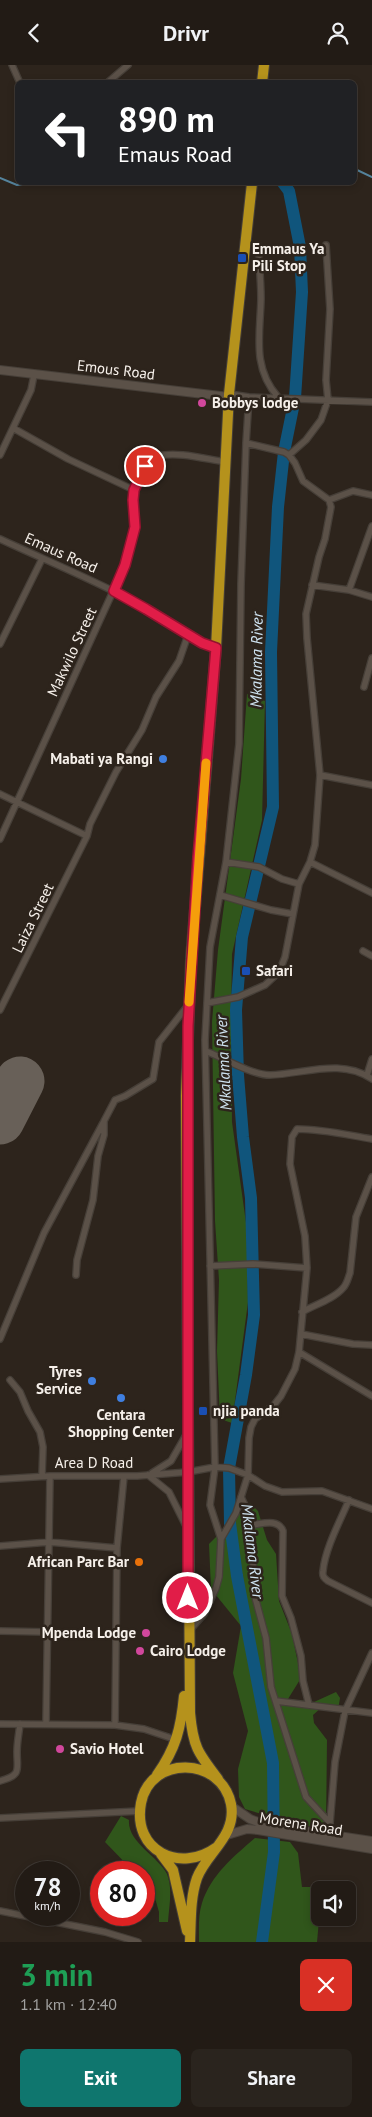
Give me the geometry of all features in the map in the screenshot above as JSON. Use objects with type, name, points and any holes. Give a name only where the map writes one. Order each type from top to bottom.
[{"type":"highway","points":[[262,80],[264,65]]},
{"type":"highway","points":[[189,1942],[192,1903],[196,1882],[203,1867],[227,1835],[232,1816],[232,1806],[226,1791],[199,1755],[192,1738],[188,1635],[186,1096],[188,1004],[198,857],[216,648],[229,396],[252,185]]},
{"type":"highway","points":[[188,1635],[182,1725],[169,1759],[147,1789],[140,1811],[140,1823],[151,1844],[160,1852],[173,1870],[189,1942]]},
{"type":"highway","points":[[154,1780],[166,1772],[179,1767],[193,1767],[218,1779]]},
{"type":"highway","points":[[160,1852],[171,1857],[190,1859],[207,1854],[218,1847]]},
{"type":"main road","name":"Emous Road","points":[[0,370],[229,396]]},
{"type":"main road","name":"Morena Road","points":[[232,1806],[265,1828]]},
{"type":"main road","name":"Morena Road","points":[[227,1835],[247,1829],[265,1828],[372,1849]]},
{"type":"main road","name":"Morena Road","points":[[291,1832],[372,1841]]},
{"type":"street","points":[[12,65],[19,80]]},
{"type":"street","points":[[110,80],[128,65]]},
{"type":"street","points":[[258,245],[261,295],[259,357],[265,378],[278,397]]},
{"type":"street","points":[[289,455],[306,440],[321,420],[328,399],[326,380],[330,309],[326,245]]},
{"type":"street","points":[[0,455],[31,390],[34,375]]},
{"type":"street","points":[[229,396],[372,402]]},
{"type":"street","points":[[188,1635],[204,1614],[216,1588],[219,1577],[221,1539],[210,1505],[215,1467],[206,1051],[207,1003],[211,941],[226,862],[239,744],[241,584],[249,397]]},
{"type":"street","points":[[13,428],[68,459],[134,490]]},
{"type":"street","points":[[207,1003],[244,994],[265,985],[279,972],[285,957],[299,884],[310,862],[315,845],[320,775],[306,638],[306,614],[331,512],[328,500],[303,481],[296,463],[289,455],[284,452],[246,443]]},
{"type":"street","name":"Makwilo Street","points":[[0,839],[125,565],[135,527],[134,490],[145,466],[149,460],[157,456],[179,455],[226,463]]},
{"type":"street","points":[[328,500],[353,491],[372,495]]},
{"type":"street","points":[[349,590],[372,526]]},
{"type":"street","name":"Emaus Road","points":[[0,539],[114,591],[202,643],[216,648]]},
{"type":"street","points":[[0,644],[42,559]]},
{"type":"street","points":[[312,585],[349,590],[372,597]]},
{"type":"street","name":"Laiza Street","points":[[0,1010],[87,836],[90,824],[116,772],[142,730],[156,697],[179,661],[188,635]]},
{"type":"street","points":[[364,687],[372,658]]},
{"type":"street","points":[[320,775],[372,785]]},
{"type":"street","points":[[0,794],[18,801],[87,836]]},
{"type":"street","points":[[226,862],[259,867],[282,879],[299,884]]},
{"type":"street","points":[[310,862],[372,893]]},
{"type":"street","points":[[220,895],[271,910],[293,914]]},
{"type":"street","points":[[363,951],[372,956]]},
{"type":"street","points":[[0,1339],[44,1233],[114,1100],[125,1096],[153,1079],[159,1042],[188,1004]]},
{"type":"street","points":[[206,1051],[264,1074],[338,1068],[369,1077],[372,1059]]},
{"type":"street","points":[[76,1275],[77,1260],[93,1200],[104,1121]]},
{"type":"street","points":[[221,1539],[236,1513],[248,1475],[248,1438],[251,1427],[255,1419],[274,1405],[281,1397],[294,1369],[299,1352],[307,1268],[305,1236],[290,1164],[292,1137],[297,1129],[305,1129],[331,1131],[372,1139]]},
{"type":"street","points":[[302,1312],[334,1295],[347,1282],[350,1273],[356,1217],[372,1177]]},
{"type":"street","points":[[210,1267],[253,1263],[307,1268]]},
{"type":"street","points":[[301,1335],[353,1344],[372,1345]]},
{"type":"street","points":[[299,1352],[372,1395]]},
{"type":"street","points":[[10,1380],[20,1392],[40,1432],[42,1476]]},
{"type":"street","points":[[188,1432],[178,1452],[168,1464],[148,1475],[169,1492],[188,1531]]},
{"type":"street","points":[[215,1467],[229,1468],[248,1475],[265,1486],[282,1492],[322,1491],[372,1509]]},
{"type":"street","name":"Area D Road","points":[[0,1479],[50,1475],[124,1477],[188,1472],[215,1467]]},
{"type":"street","points":[[46,1724],[50,1475]]},
{"type":"street","points":[[115,1725],[117,1547],[124,1477]]},
{"type":"street","points":[[241,1497],[250,1516],[255,1597],[266,1638],[271,1687],[306,1797],[330,1823]]},
{"type":"street","points":[[349,1500],[322,1572],[324,1578],[328,1581],[372,1603]]},
{"type":"street","points":[[251,1525],[277,1523],[283,1531],[282,1596],[284,1605],[291,1618],[301,1656],[303,1681],[309,1705]]},
{"type":"street","points":[[0,1546],[49,1542],[117,1547]]},
{"type":"street","points":[[0,1631],[47,1632]]},
{"type":"street","points":[[329,1835],[335,1762],[345,1711],[372,1653]]},
{"type":"street","points":[[276,1701],[372,1713]]},
{"type":"street","points":[[0,1781],[10,1778],[16,1772],[19,1765],[17,1753],[20,1723]]},
{"type":"street","points":[[0,1724],[115,1725],[144,1729],[177,1740]]},
{"type":"street","points":[[0,1818],[140,1811]]},
{"type":"street","points":[[0,1911],[105,1932],[138,1942]]},
{"type":"green space","points":[[247,694],[265,701],[262,820],[232,954],[232,1122],[247,1230],[248,1302],[232,1423],[220,1419],[217,1351],[219,1280],[215,1221],[212,1022],[218,950],[241,779]]},
{"type":"green space","points":[[250,1503],[258,1511],[267,1540],[276,1554],[279,1601],[292,1634],[301,1678],[288,1699],[314,1702],[336,1692],[340,1698],[338,1710],[322,1707],[313,1715],[314,1723],[327,1740],[326,1829],[295,1824],[245,1809],[239,1797],[238,1769],[248,1731],[233,1673],[241,1626],[211,1589],[209,1544]]},
{"type":"green space","points":[[121,1816],[129,1820],[133,1835],[167,1874],[170,1892],[168,1922],[159,1922],[159,1912],[155,1898],[155,1861],[123,1861],[105,1842]]},
{"type":"green space","points":[[255,1838],[290,1842],[298,1853],[302,1887],[311,1887],[311,1926],[318,1926],[317,1942],[199,1942],[200,1912],[206,1893],[217,1875]]},
{"type":"waterway","points":[[357,170],[372,177]]},
{"type":"waterway","points":[[0,178],[15,184]]},
{"type":"waterway","name":"Mkalama River","points":[[262,1942],[274,1852],[273,1763],[237,1576],[230,1523],[229,1468],[246,1375],[254,1315],[251,1198],[243,1137],[238,1075],[236,1010],[242,937],[273,807],[271,652],[278,507],[284,452],[295,398],[302,292],[300,247],[289,191],[284,185]]},
{"type":"taxiway","points":[[0,1077],[19,1083]]},
{"type":"runway","points":[[0,1120],[20,1081]]},
{"type":"slow traffic","points":[[189,1002],[206,763]]},
{"type":"place","name":"Emmaus Ya Pili Stop","points":[[242,258]]},
{"type":"place","name":"Bobbys lodge","points":[[202,403]]},
{"type":"place","name":"Mabati ya Rangi","points":[[163,759]]},
{"type":"place","name":"Safari","points":[[246,971]]},
{"type":"place","name":"Tyres Service","points":[[92,1381]]},
{"type":"place","name":"Centara Shopping Center","points":[[121,1398]]},
{"type":"place","name":"njia panda","points":[[203,1411]]},
{"type":"place","name":"African Parc Bar","points":[[139,1562]]},
{"type":"place","name":"Mpenda Lodge","points":[[146,1633]]},
{"type":"place","name":"Cairo Lodge","points":[[140,1651]]},
{"type":"place","name":"Savio Hotel","points":[[60,1749]]},
{"type":"route","points":[[145,466],[134,490],[135,527],[125,565],[114,591],[202,643],[216,648],[198,857],[188,1026],[186,1115],[188,1598]]}]
